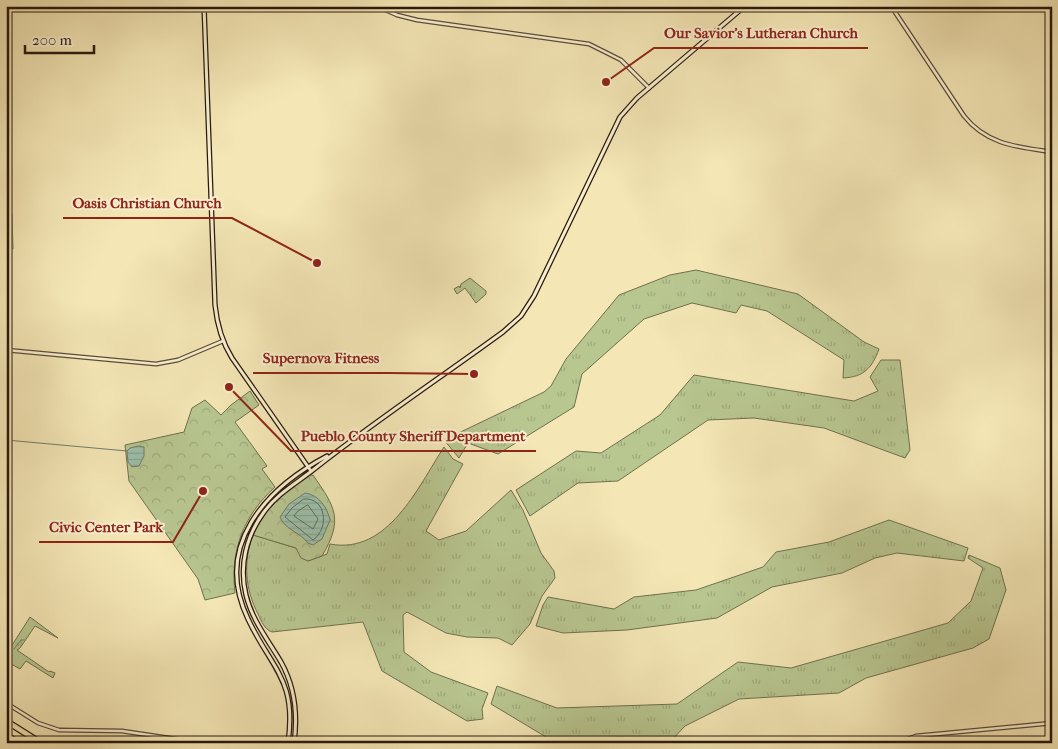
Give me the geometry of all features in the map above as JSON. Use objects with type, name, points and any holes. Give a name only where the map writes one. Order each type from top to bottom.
[{"type":"highway","points":[[6,721],[41,743]]},
{"type":"highway","points":[[6,728],[30,743]]},
{"type":"main road","points":[[204,6],[215,305],[223,341],[232,358],[311,472]]},
{"type":"main road","points":[[288,743],[290,711],[286,690],[276,665],[244,610],[239,588],[238,562],[244,536],[257,511],[274,492],[498,336],[518,319],[536,291],[613,128],[628,106],[745,6]]},
{"type":"main road","points":[[294,743],[296,716],[292,688],[283,666],[250,608],[244,587],[244,567],[249,538],[262,514],[278,496],[311,472],[332,453]]},
{"type":"street","points":[[377,6],[397,15],[417,20],[589,44],[610,53],[626,64],[649,88]]},
{"type":"street","points":[[891,6],[964,116],[974,126],[987,136],[1006,145],[1052,152]]},
{"type":"street","points":[[6,350],[156,364],[178,360],[223,341]]},
{"type":"street","points":[[6,703],[38,723],[59,730],[122,731],[202,743]]},
{"type":"street","points":[[896,743],[916,736],[1052,723]]},
{"type":"green space","points":[[6,195],[12,215],[13,249],[6,249]]},
{"type":"green space","points":[[696,270],[798,294],[864,342],[879,349],[876,356],[870,366],[862,373],[843,378],[844,360],[767,311],[741,305],[736,313],[692,303],[644,319],[582,374],[574,407],[498,454],[468,443],[459,458],[444,440],[544,392],[551,386],[566,359],[619,295],[670,275]]},
{"type":"green space","points":[[470,278],[486,291],[486,294],[476,303],[465,288],[457,294],[454,289],[459,286],[460,288],[461,284]]},
{"type":"green space","points":[[881,360],[900,360],[910,450],[905,458],[824,428],[754,418],[708,420],[618,481],[578,483],[530,516],[516,490],[576,451],[601,453],[660,415],[694,375],[854,401],[878,391],[870,377]]},
{"type":"green space","points":[[250,391],[259,405],[235,422],[267,466],[262,469],[275,487],[255,510],[241,535],[235,563],[235,593],[205,600],[198,579],[129,481],[125,445],[184,432],[192,408],[205,400],[221,415]]},
{"type":"green space","points":[[444,447],[453,459],[463,464],[426,531],[439,540],[466,531],[511,490],[523,510],[541,553],[554,571],[555,578],[542,596],[530,624],[512,645],[498,638],[467,637],[446,633],[407,612],[403,615],[404,652],[431,672],[488,693],[482,709],[483,719],[467,721],[382,671],[363,622],[269,631],[264,625],[250,595],[247,575],[248,555],[253,535],[296,548],[308,561],[327,554],[330,544],[350,545],[369,539],[385,529],[412,498]]},
{"type":"green space","points":[[310,475],[313,475],[327,496],[334,514],[335,523],[329,543],[322,556],[308,561],[301,558],[296,548],[253,535],[270,507]],"holes":[[[315,497],[325,507],[330,520],[321,539],[306,541],[304,537],[288,526]]]},
{"type":"green space","points":[[889,520],[968,548],[964,561],[897,553],[875,558],[842,573],[772,587],[717,618],[627,630],[563,633],[536,626],[543,605],[548,597],[614,609],[634,597],[696,590],[763,567],[776,552],[829,542]]},
{"type":"green space","points":[[969,555],[1000,568],[1006,590],[989,639],[973,648],[866,678],[839,693],[739,699],[685,726],[669,743],[649,743],[623,737],[551,740],[491,704],[497,686],[557,708],[677,704],[738,662],[791,668],[948,623],[971,601],[983,568],[968,558]]},
{"type":"green space","points":[[30,617],[58,638],[35,626],[17,650],[49,672],[55,673],[53,678],[26,661],[20,669],[6,661],[9,650]]},
{"type":"water","points":[[138,446],[144,447],[144,456],[139,466],[132,467],[128,462],[127,451]]},
{"type":"water","points":[[305,493],[314,496],[322,502],[330,520],[322,539],[313,545],[285,525],[280,517],[289,504]]},
{"type":"waterway","points":[[6,440],[127,451]]},
{"type":"waterway","points":[[14,649],[21,640],[24,640]]},
{"type":"place","name":"Our Savior's Lutheran Church","points":[[606,82]]},
{"type":"place","name":"Oasis Christian Church","points":[[317,263]]},
{"type":"place","name":"Supernova Fitness","points":[[474,374]]},
{"type":"place","name":"Pueblo County Sheriff Department","points":[[229,387]]},
{"type":"place","name":"Civic Center Park","points":[[203,491]]}]
